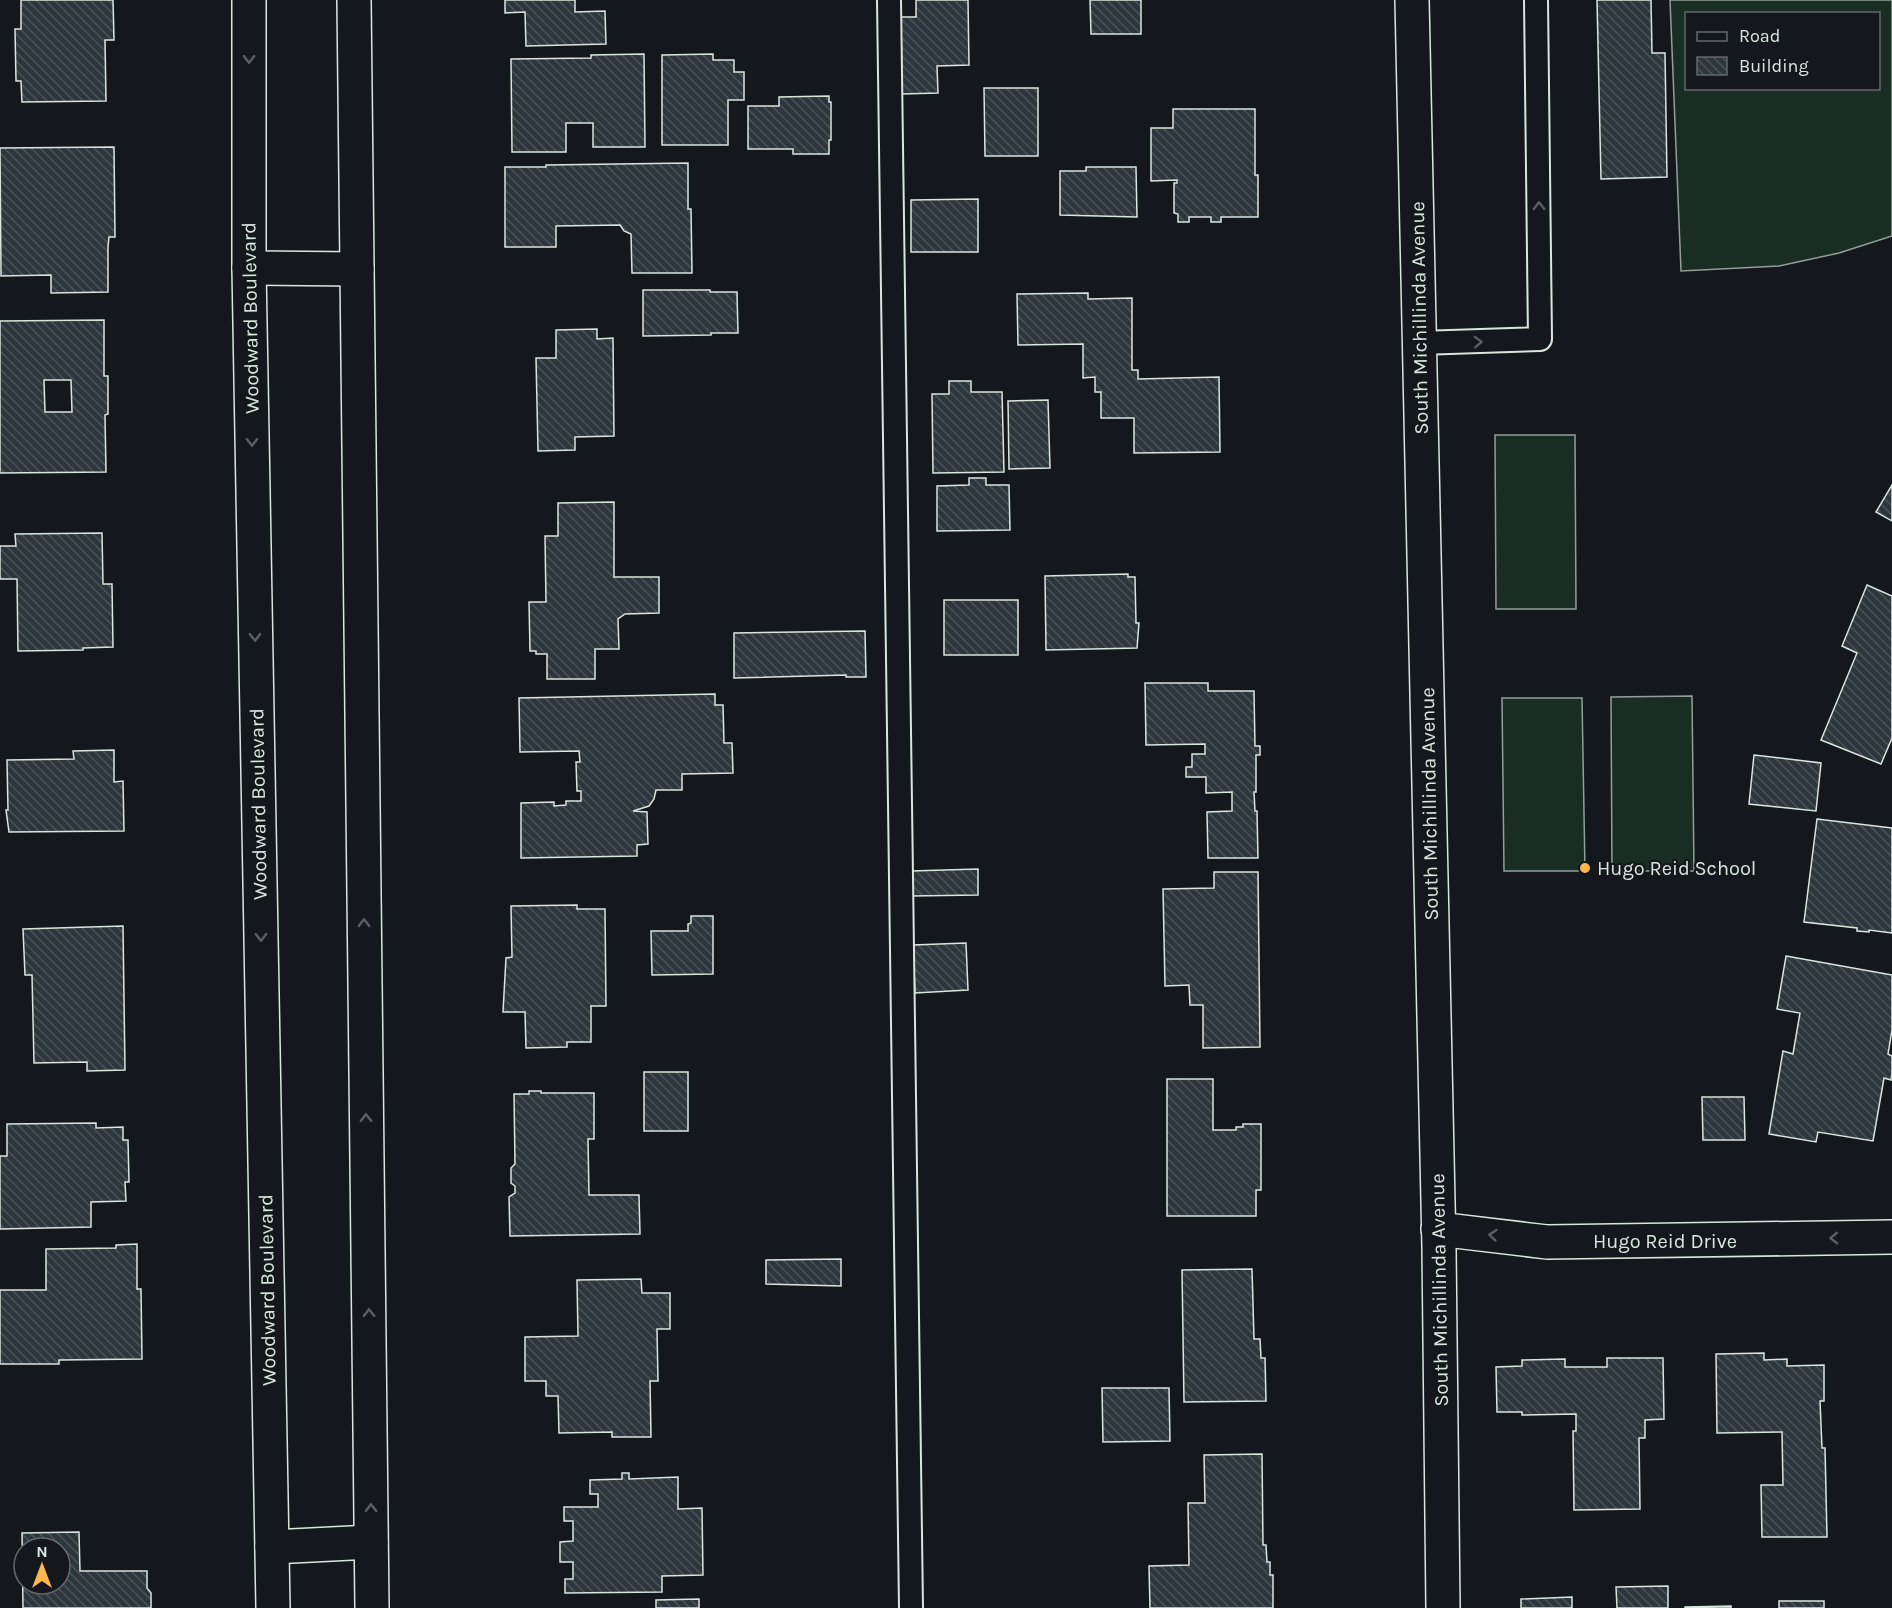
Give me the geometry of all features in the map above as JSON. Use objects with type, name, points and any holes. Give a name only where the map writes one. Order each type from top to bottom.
[{"type":"street","name":"Woodward Boulevard","points":[[249,0],[249,268],[273,1608]]},
{"type":"street","points":[[354,0],[372,1608]]},
{"type":"street","name":"South Michillinda Avenue","points":[[1412,0],[1438,1229],[1443,1608]]},
{"type":"street","points":[[249,268],[357,269]]},
{"type":"street","name":"Hugo Reid Drive","points":[[1438,1229],[1547,1242],[1892,1237]]},
{"type":"street","points":[[272,1547],[371,1542]]},
{"type":"lane","points":[[890,0],[911,1608]]},
{"type":"lane","points":[[1419,343],[1540,339],[1536,0]]},
{"type":"green space","points":[[1670,0],[1892,0],[1892,236],[1839,253],[1779,266],[1681,271]]},
{"type":"green space","points":[[1495,435],[1575,435],[1576,609],[1496,609]]},
{"type":"green space","points":[[1692,696],[1694,871],[1612,871],[1611,697]]},
{"type":"green space","points":[[1502,698],[1582,698],[1585,871],[1504,871]]},
{"type":"building","points":[[21,0],[113,0],[114,40],[105,40],[106,101],[22,102],[21,81],[16,81],[15,29],[21,29]]},
{"type":"building","points":[[505,0],[575,0],[575,12],[605,11],[606,44],[526,46],[525,12],[505,13]]},
{"type":"building","points":[[916,0],[968,0],[969,65],[937,66],[938,93],[902,94],[901,17],[916,17]]},
{"type":"building","points":[[1090,0],[1141,0],[1141,34],[1091,34]]},
{"type":"building","points":[[1597,0],[1651,0],[1652,53],[1665,53],[1667,177],[1601,179]]},
{"type":"building","points":[[644,54],[645,147],[593,147],[593,123],[566,123],[566,152],[512,152],[511,59],[591,58],[591,55]]},
{"type":"building","points":[[713,54],[713,60],[734,60],[734,72],[744,72],[744,100],[728,100],[728,145],[662,145],[662,55]]},
{"type":"building","points":[[984,88],[1038,88],[1038,156],[985,156]]},
{"type":"building","points":[[829,96],[831,140],[829,140],[829,154],[793,154],[793,149],[748,149],[748,106],[779,106],[779,97]]},
{"type":"building","points":[[1173,109],[1255,109],[1255,175],[1258,175],[1258,217],[1221,217],[1221,222],[1211,222],[1211,217],[1189,217],[1189,222],[1178,222],[1178,214],[1174,213],[1174,183],[1177,183],[1177,180],[1151,181],[1151,128],[1173,128]]},
{"type":"building","points":[[114,147],[115,237],[109,237],[108,292],[51,293],[51,275],[1,276],[0,148]]},
{"type":"building","points":[[688,163],[692,273],[632,273],[631,234],[624,231],[620,225],[556,226],[556,247],[505,247],[505,167]]},
{"type":"building","points":[[1086,167],[1136,167],[1137,217],[1060,215],[1060,171],[1086,171]]},
{"type":"building","points":[[978,199],[978,252],[911,252],[911,200]]},
{"type":"building","points":[[643,290],[737,292],[738,333],[643,336]]},
{"type":"building","points":[[1088,293],[1088,299],[1132,298],[1132,370],[1138,370],[1138,379],[1219,377],[1220,452],[1134,453],[1134,418],[1101,418],[1101,392],[1095,392],[1095,377],[1083,378],[1083,344],[1018,345],[1017,294]]},
{"type":"building","points":[[104,320],[104,376],[108,376],[108,414],[105,415],[106,472],[0,473],[0,321]],"holes":[[[44,380],[71,380],[72,412],[45,412]]]},
{"type":"building","points":[[597,329],[597,339],[613,338],[614,436],[575,437],[575,450],[538,451],[536,358],[556,358],[556,330]]},
{"type":"building","points":[[949,381],[971,381],[971,392],[1002,392],[1004,472],[933,473],[932,394],[949,394]]},
{"type":"building","points":[[1048,400],[1050,468],[1009,469],[1008,401]]},
{"type":"building","points":[[969,478],[986,478],[986,485],[1009,485],[1010,530],[937,531],[937,486],[969,485]]},
{"type":"building","points":[[1892,485],[1892,521],[1876,512]]},
{"type":"building","points":[[614,502],[614,577],[659,577],[659,613],[625,614],[618,619],[619,649],[595,649],[595,679],[547,679],[547,654],[536,654],[536,651],[530,651],[529,602],[546,602],[545,536],[558,536],[558,503]]},
{"type":"building","points":[[102,533],[103,584],[112,584],[113,647],[18,651],[17,579],[0,579],[0,546],[16,546],[15,534]]},
{"type":"building","points":[[1128,574],[1128,577],[1135,577],[1136,623],[1139,623],[1137,648],[1046,650],[1045,576]]},
{"type":"building","points":[[1867,585],[1892,596],[1892,738],[1881,764],[1821,740],[1857,653],[1842,646]]},
{"type":"building","points":[[944,600],[1018,600],[1018,655],[944,655]]},
{"type":"building","points":[[865,631],[866,677],[846,677],[846,675],[734,678],[734,633]]},
{"type":"building","points":[[1145,683],[1208,683],[1208,691],[1254,691],[1255,746],[1260,746],[1260,755],[1256,755],[1256,792],[1254,792],[1255,811],[1257,811],[1258,858],[1208,858],[1207,812],[1232,811],[1232,792],[1206,793],[1206,777],[1186,777],[1186,767],[1192,767],[1192,754],[1205,754],[1205,744],[1146,745]]},
{"type":"building","points":[[715,694],[715,705],[723,705],[724,743],[732,743],[733,773],[682,774],[682,790],[656,790],[649,806],[633,811],[647,812],[648,844],[637,845],[637,856],[521,858],[521,803],[554,802],[554,806],[566,805],[566,801],[581,801],[581,791],[577,791],[576,762],[580,762],[579,751],[520,752],[519,698]]},
{"type":"building","points":[[114,750],[114,782],[123,781],[124,831],[9,832],[6,810],[8,810],[7,760],[74,759],[73,751]]},
{"type":"building","points":[[1754,755],[1821,763],[1816,811],[1749,804]]},
{"type":"building","points":[[1817,819],[1892,828],[1892,933],[1857,931],[1857,928],[1804,922]]},
{"type":"building","points":[[978,869],[978,895],[911,896],[911,871]]},
{"type":"building","points":[[1214,872],[1258,872],[1260,1047],[1203,1048],[1203,1005],[1190,1005],[1189,985],[1165,986],[1163,889],[1214,888]]},
{"type":"building","points":[[577,905],[577,909],[605,909],[606,1006],[591,1006],[591,1042],[567,1042],[567,1047],[526,1048],[525,1012],[503,1012],[506,958],[512,957],[511,906]]},
{"type":"building","points":[[691,916],[713,916],[713,974],[652,975],[651,931],[688,931]]},
{"type":"building","points":[[123,926],[125,1070],[87,1071],[87,1062],[34,1063],[32,975],[25,975],[23,929]]},
{"type":"building","points":[[966,943],[968,990],[915,993],[913,945]]},
{"type":"building","points":[[1786,956],[1892,975],[1892,1030],[1888,1054],[1892,1056],[1892,1073],[1891,1080],[1884,1078],[1873,1141],[1818,1132],[1816,1142],[1769,1134],[1783,1051],[1793,1054],[1800,1013],[1777,1009]]},
{"type":"building","points":[[644,1072],[688,1072],[688,1131],[644,1131]]},
{"type":"building","points":[[1167,1079],[1213,1079],[1213,1130],[1236,1130],[1236,1127],[1243,1127],[1243,1124],[1261,1124],[1261,1190],[1256,1190],[1256,1216],[1167,1216]]},
{"type":"building","points":[[529,1091],[594,1093],[594,1139],[588,1139],[589,1195],[639,1195],[640,1234],[510,1236],[509,1197],[515,1193],[515,1186],[511,1183],[511,1168],[515,1164],[514,1094],[529,1094]]},
{"type":"building","points":[[1702,1097],[1744,1097],[1745,1140],[1703,1140]]},
{"type":"building","points":[[96,1123],[96,1128],[123,1127],[123,1140],[128,1140],[129,1182],[125,1182],[126,1201],[91,1202],[91,1227],[0,1229],[0,1156],[7,1156],[7,1124]]},
{"type":"building","points":[[137,1244],[137,1289],[141,1289],[142,1359],[59,1360],[59,1364],[0,1364],[0,1290],[46,1290],[46,1249],[116,1248],[116,1245]]},
{"type":"building","points":[[841,1259],[841,1286],[766,1284],[766,1260]]},
{"type":"building","points":[[1252,1269],[1254,1339],[1260,1339],[1261,1358],[1265,1358],[1266,1401],[1184,1402],[1182,1270]]},
{"type":"building","points":[[641,1279],[642,1293],[670,1293],[670,1329],[657,1329],[658,1381],[650,1381],[651,1437],[612,1437],[612,1432],[559,1433],[558,1396],[546,1396],[546,1381],[525,1381],[525,1337],[578,1336],[577,1280]]},
{"type":"building","points":[[1764,1353],[1764,1360],[1787,1359],[1787,1366],[1824,1365],[1824,1401],[1820,1401],[1822,1448],[1825,1448],[1827,1537],[1762,1537],[1761,1485],[1783,1485],[1782,1432],[1717,1433],[1716,1354]]},
{"type":"building","points":[[1607,1358],[1663,1358],[1664,1419],[1645,1420],[1645,1438],[1639,1438],[1640,1509],[1574,1510],[1573,1431],[1576,1431],[1576,1414],[1522,1415],[1522,1412],[1497,1412],[1496,1367],[1522,1366],[1522,1360],[1565,1359],[1565,1367],[1607,1367]]},
{"type":"building","points":[[1102,1388],[1169,1388],[1170,1441],[1103,1442]]},
{"type":"building","points":[[1262,1454],[1263,1545],[1266,1545],[1267,1562],[1270,1562],[1270,1575],[1273,1575],[1273,1608],[1150,1608],[1149,1566],[1189,1565],[1188,1503],[1205,1503],[1204,1455]]},
{"type":"building","points":[[622,1473],[629,1473],[629,1479],[678,1477],[678,1509],[702,1508],[703,1575],[662,1576],[662,1592],[565,1593],[565,1579],[573,1579],[573,1562],[560,1562],[560,1542],[573,1541],[573,1521],[564,1521],[564,1507],[598,1507],[598,1494],[590,1494],[590,1480],[622,1479]]},
{"type":"building","points":[[79,1532],[80,1571],[147,1571],[147,1588],[151,1593],[151,1608],[23,1608],[23,1596],[72,1596],[72,1536],[22,1536],[22,1533]]},
{"type":"building","points":[[1668,1586],[1668,1608],[1617,1608],[1616,1587]]},
{"type":"building","points":[[1572,1597],[1572,1608],[1521,1608],[1521,1599]]},
{"type":"building","points":[[699,1599],[699,1608],[656,1608],[656,1600]]},
{"type":"building","points":[[1779,1601],[1824,1601],[1824,1608],[1779,1608]]},
{"type":"building","points":[[1731,1606],[1731,1608],[1685,1608],[1685,1607]]},
{"type":"place","name":"Hugo Reid School","points":[[1585,868]]}]
